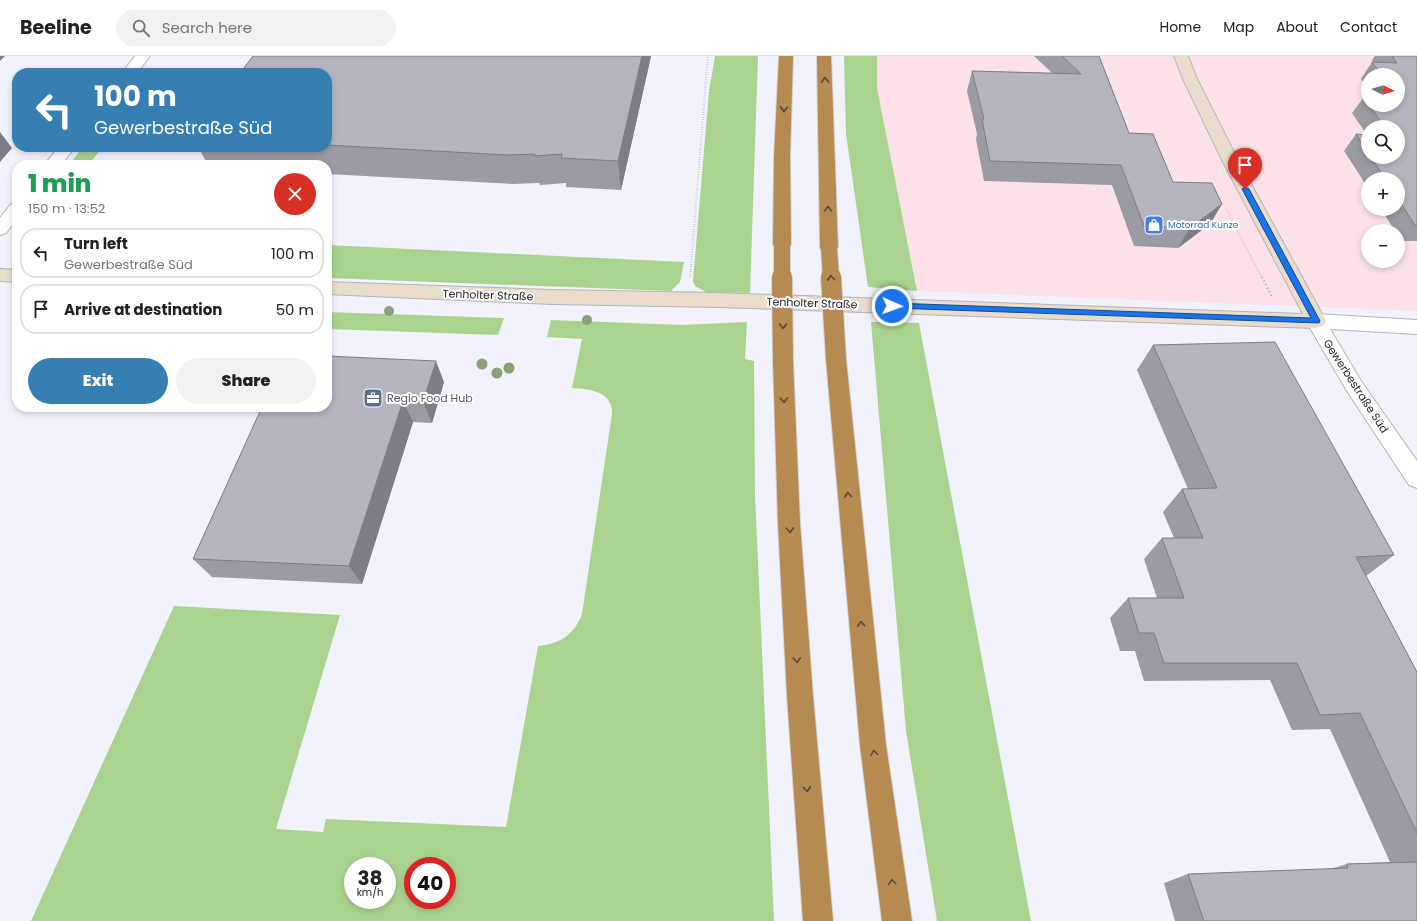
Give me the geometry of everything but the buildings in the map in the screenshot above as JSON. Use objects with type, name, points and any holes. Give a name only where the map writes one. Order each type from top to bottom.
[{"type":"highway","points":[[786,56],[782,157],[783,361],[789,523],[800,696],[818,921]]},
{"type":"highway","points":[[824,56],[829,248],[836,359],[873,745],[897,921]]},
{"type":"street","points":[[133,68],[143,56]]},
{"type":"street","name":"Gewerbestraße Süd","points":[[1181,56],[1190,79],[1231,162],[1316,321],[1354,386],[1417,479]]},
{"type":"street","points":[[56,160],[63,152]]},
{"type":"street","points":[[0,229],[12,214]]},
{"type":"street","points":[[0,275],[12,276]]},
{"type":"street","name":"Tenholter Straße","points":[[332,288],[552,297],[688,299],[1316,321],[1417,327]]},
{"type":"path","points":[[688,299],[708,56]]},
{"type":"shaded area","points":[[877,56],[1417,56],[1417,311],[917,291],[877,88]]},
{"type":"green space","points":[[715,56],[758,56],[750,293],[706,292],[695,286],[693,281],[709,91]]},
{"type":"green space","points":[[844,56],[877,56],[877,88],[917,291],[868,287],[846,134]]},
{"type":"green space","points":[[79,152],[99,152],[92,160],[73,160]]},
{"type":"green space","points":[[332,245],[684,262],[680,282],[671,291],[332,278]]},
{"type":"green space","points":[[332,312],[504,318],[498,335],[332,329]]},
{"type":"green space","points":[[551,320],[682,325],[747,322],[745,359],[754,361],[755,494],[774,921],[31,921],[174,606],[340,615],[276,829],[323,832],[326,819],[506,827],[538,646],[559,641],[565,637],[575,628],[582,614],[612,414],[609,400],[604,396],[586,389],[572,388],[582,339],[547,337]]},
{"type":"green space","points":[[871,322],[919,323],[1031,921],[937,921],[906,731]]},
{"type":"place","name":"Motorrad Kunze","points":[[1154,225]]},
{"type":"place","name":"Regio Food Hub","points":[[373,398]]},
{"type":"route","points":[[892,306],[1316,321],[1245,189]]}]
